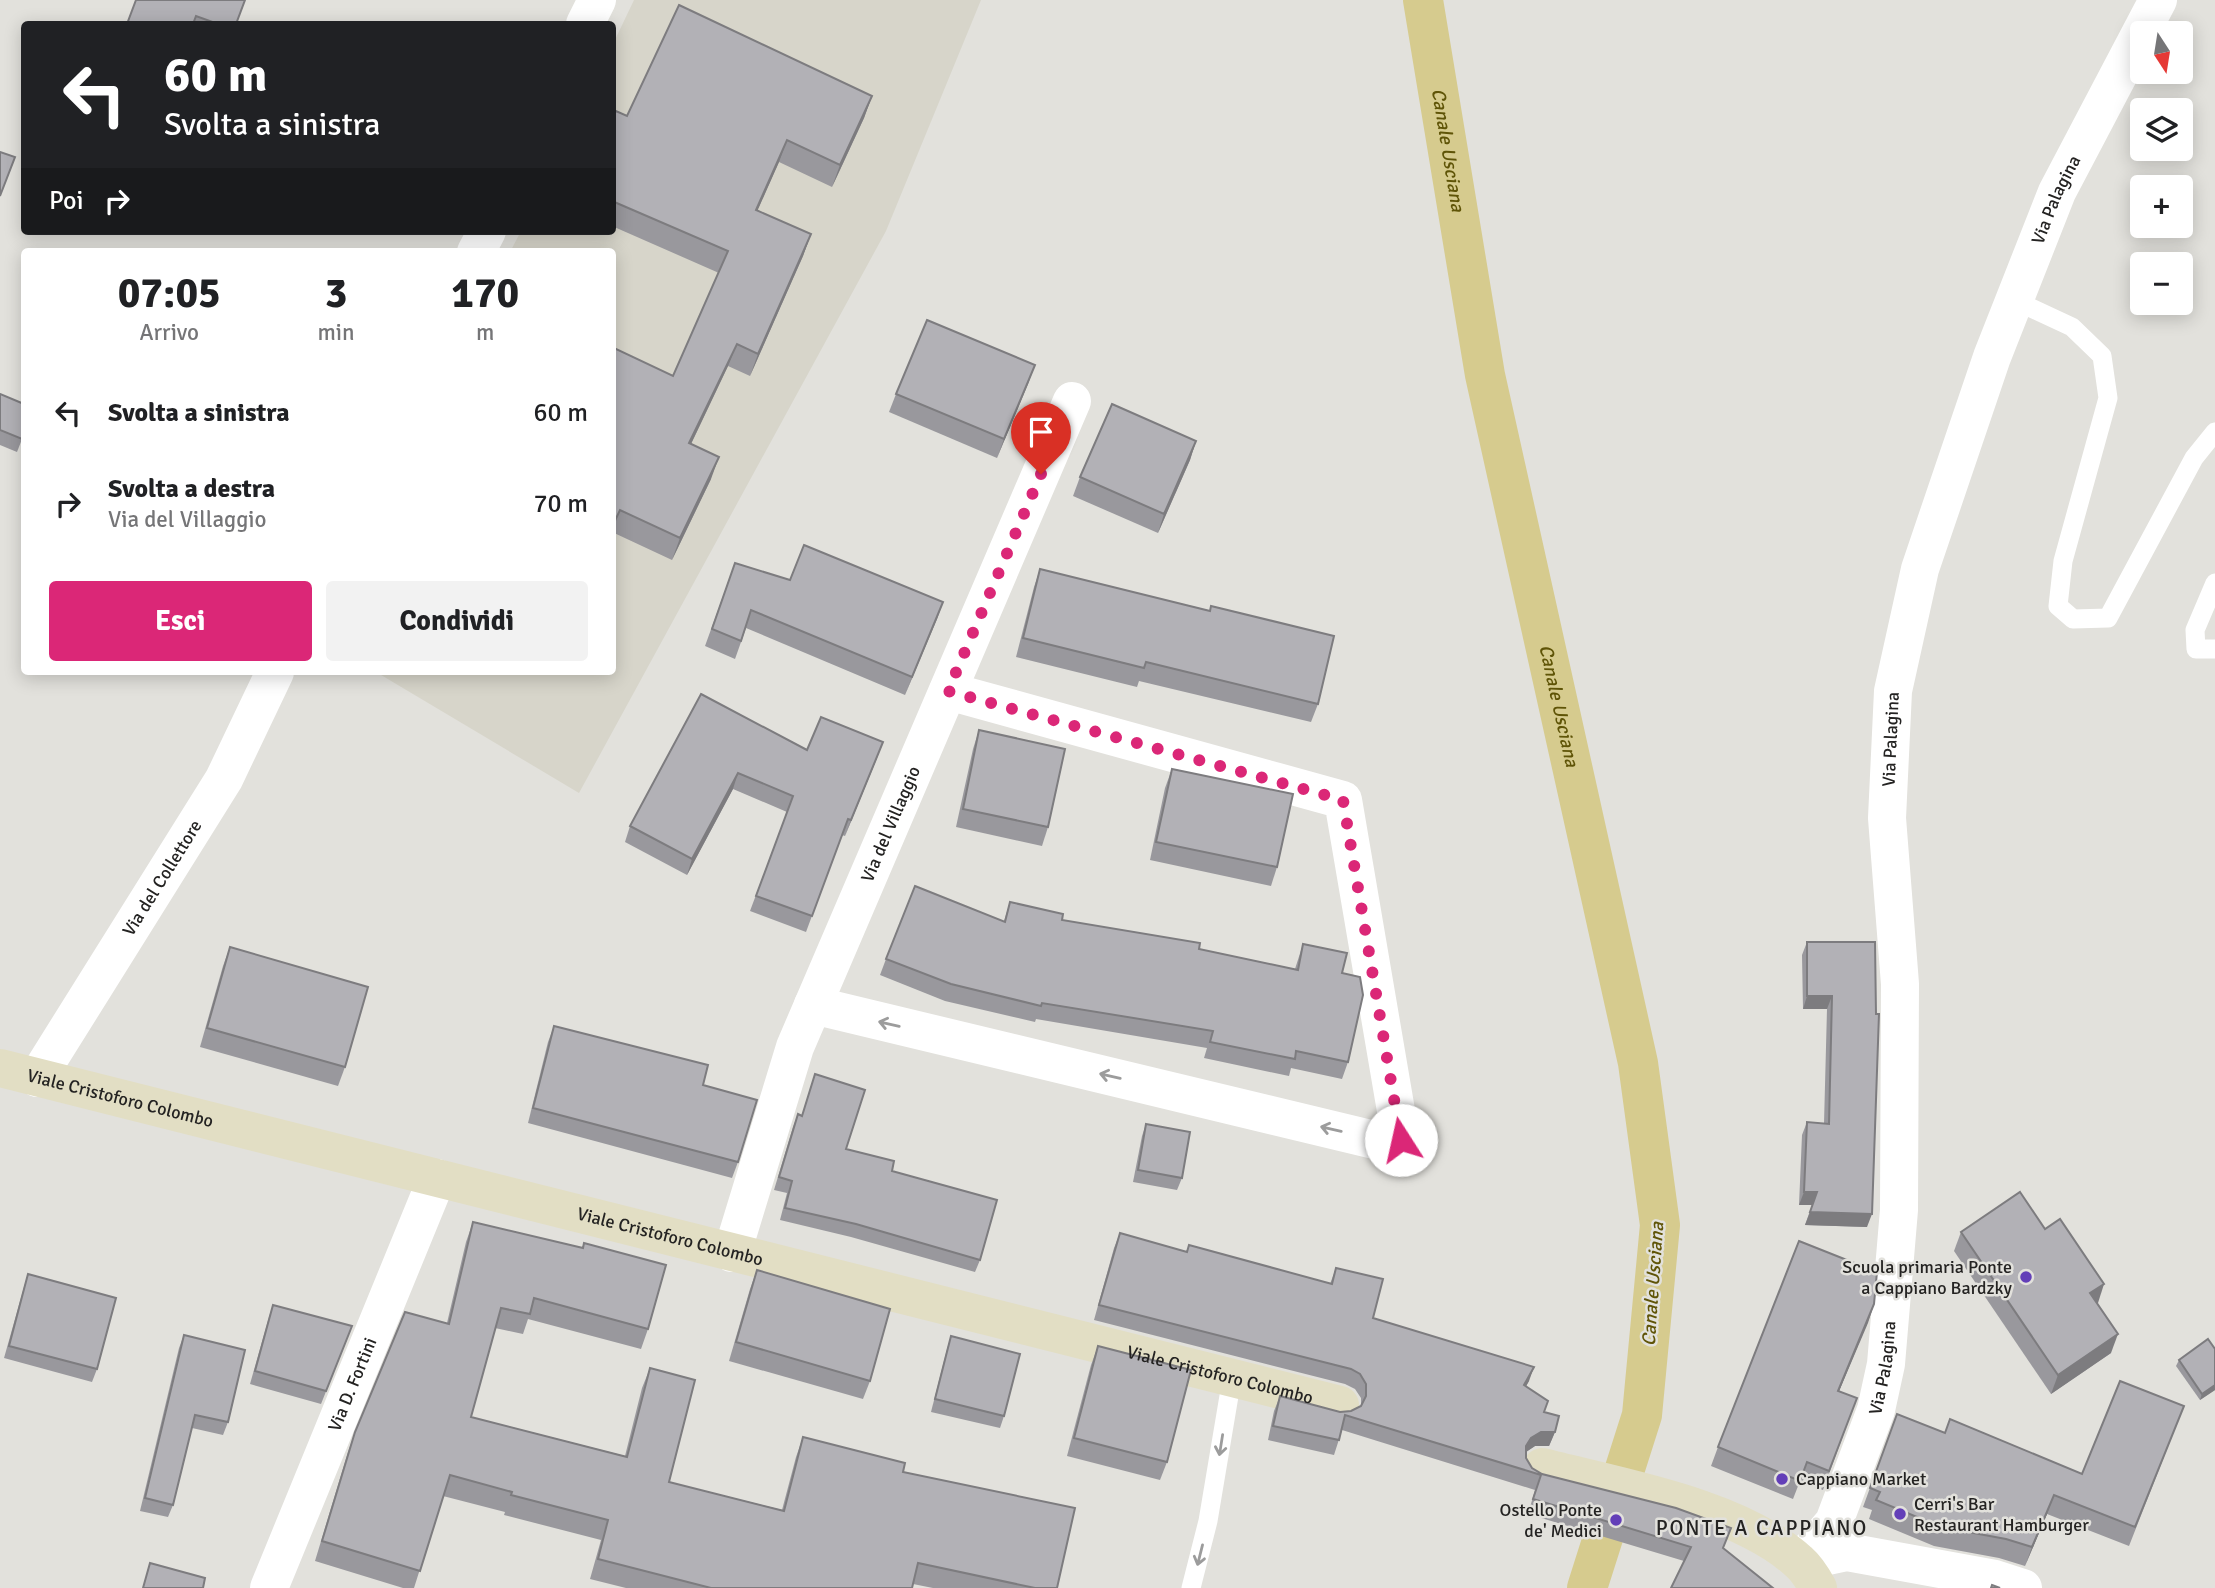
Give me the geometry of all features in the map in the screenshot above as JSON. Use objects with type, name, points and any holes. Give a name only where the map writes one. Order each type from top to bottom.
[{"type":"street","points":[[586,21],[597,0]]},
{"type":"street","name":"Via Palagina","points":[[1809,1575],[1834,1521],[1876,1410],[1886,1364],[1899,1210],[1900,984],[1887,818],[1893,691],[1920,569],[1992,357],[2057,192],[2157,2]]},
{"type":"street","name":"Via del Villaggio","points":[[732,1253],[795,1047],[1072,401]]},
{"type":"street","name":"Via del Collettore","points":[[37,1078],[224,779],[274,675]]},
{"type":"street","points":[[813,1005],[1391,1144],[1401,1140],[1343,800],[948,691]]},
{"type":"street","name":"Viale Cristoforo Colombo","points":[[0,1068],[1340,1405]]},
{"type":"street","name":"Via D. Fortini","points":[[269,1588],[437,1178]]},
{"type":"street","points":[[1542,1466],[1702,1509],[1767,1539],[1809,1575],[1847,1552],[2009,1584]]},
{"type":"lane","points":[[2014,300],[2072,327],[2102,356],[2108,398],[2063,561],[2058,606],[2073,619],[2108,618],[2194,458],[2215,432]]},
{"type":"lane","points":[[2215,583],[2195,630],[2196,649],[2215,649]]},
{"type":"lane","points":[[1191,1588],[1208,1521],[1232,1378]]},
{"type":"shaded area","points":[[634,0],[981,0],[886,231],[579,793],[381,675],[616,675],[616,248],[512,248],[519,235],[616,235],[616,38]]},
{"type":"building","points":[[136,0],[245,0],[237,21],[210,21],[196,16],[194,21],[128,21]]},
{"type":"building","points":[[679,5],[872,96],[840,165],[787,140],[756,210],[811,234],[758,354],[737,344],[689,443],[719,457],[680,538],[620,510],[616,518],[616,349],[673,376],[728,251],[616,203],[616,111],[627,116]]},
{"type":"building","points":[[0,152],[15,157],[0,196]]},
{"type":"building","points":[[927,320],[1035,365],[1004,439],[896,394]]},
{"type":"building","points":[[0,394],[21,403],[21,439],[0,430]]},
{"type":"building","points":[[1112,404],[1196,441],[1164,514],[1080,477]]},
{"type":"building","points":[[804,545],[943,602],[912,677],[751,610],[741,641],[712,629],[735,563],[790,580]]},
{"type":"building","points":[[1040,569],[1210,611],[1211,606],[1334,636],[1318,704],[1146,662],[1144,668],[1023,638]]},
{"type":"building","points":[[701,694],[807,750],[821,717],[883,742],[851,820],[848,819],[812,916],[756,896],[793,796],[738,773],[692,859],[630,826]]},
{"type":"building","points":[[979,730],[1065,749],[1048,827],[963,809]]},
{"type":"building","points":[[1172,769],[1293,794],[1277,867],[1156,842]]},
{"type":"building","points":[[915,886],[1005,922],[1010,902],[1063,914],[1062,920],[1200,943],[1199,949],[1298,970],[1303,944],[1347,953],[1342,973],[1360,977],[1363,995],[1348,1062],[1296,1051],[1295,1059],[1210,1042],[1213,1031],[1042,1003],[1041,1006],[951,984],[886,959]]},
{"type":"building","points":[[1807,942],[1875,942],[1876,1014],[1879,1014],[1872,1214],[1810,1212],[1817,1192],[1804,1192],[1807,1122],[1829,1124],[1832,996],[1807,996]]},
{"type":"building","points":[[230,947],[368,987],[345,1067],[207,1028]]},
{"type":"building","points":[[554,1026],[708,1065],[703,1085],[757,1100],[738,1162],[533,1108]]},
{"type":"building","points":[[815,1074],[865,1090],[846,1149],[894,1161],[892,1171],[997,1200],[980,1260],[856,1224],[785,1208],[792,1181],[779,1177],[798,1114],[802,1116]]},
{"type":"building","points":[[1146,1124],[1190,1132],[1182,1178],[1138,1170]]},
{"type":"building","name":"Scuola primaria Ponte a Cappiano Bardzky","points":[[2020,1192],[2045,1229],[2060,1219],[2104,1284],[2090,1293],[2118,1334],[2058,1375],[1961,1232]]},
{"type":"building","points":[[473,1222],[583,1248],[584,1243],[666,1265],[648,1329],[534,1298],[530,1314],[501,1308],[471,1417],[627,1457],[650,1368],[695,1380],[669,1482],[784,1511],[803,1437],[905,1463],[903,1472],[1075,1508],[1057,1588],[1035,1588],[918,1563],[912,1588],[711,1588],[598,1559],[608,1520],[511,1495],[512,1492],[450,1475],[420,1571],[322,1541],[355,1432],[405,1312],[449,1324]]},
{"type":"building","points":[[1120,1233],[1187,1252],[1189,1245],[1332,1284],[1336,1268],[1383,1279],[1373,1318],[1534,1367],[1524,1385],[1548,1401],[1544,1412],[1559,1416],[1555,1432],[1541,1432],[1531,1438],[1526,1446],[1526,1458],[1532,1468],[1542,1474],[1676,1508],[1731,1528],[1723,1548],[1773,1588],[1671,1588],[1691,1547],[1533,1499],[1541,1475],[1345,1415],[1339,1440],[1273,1426],[1280,1396],[1340,1412],[1351,1411],[1361,1406],[1366,1396],[1366,1384],[1360,1374],[1351,1369],[1099,1305]]},
{"type":"building","points":[[1799,1241],[1877,1272],[1874,1304],[1838,1391],[1857,1398],[1829,1471],[1807,1462],[1800,1481],[1718,1447]]},
{"type":"building","points":[[757,1270],[890,1309],[870,1381],[736,1342]]},
{"type":"building","points":[[28,1274],[116,1298],[97,1369],[9,1346]]},
{"type":"building","points":[[273,1305],[352,1326],[326,1391],[255,1371]]},
{"type":"building","points":[[184,1335],[245,1350],[228,1422],[195,1415],[173,1505],[145,1498]]},
{"type":"building","points":[[951,1336],[1020,1354],[1004,1416],[935,1399]]},
{"type":"building","points":[[2208,1339],[2215,1349],[2215,1385],[2202,1394],[2179,1360]]},
{"type":"building","points":[[1098,1346],[1191,1370],[1167,1462],[1074,1438]]},
{"type":"building","points":[[2120,1381],[2184,1406],[2135,1527],[2054,1495],[2032,1547],[2006,1539],[1941,1527],[1876,1500],[1880,1492],[1870,1488],[1897,1414],[1945,1433],[1950,1419],[2082,1474]]},
{"type":"building","points":[[150,1563],[205,1578],[203,1588],[143,1588]]},
{"type":"waterway","name":"Canale Usciana","points":[[1423,0],[1485,375],[1638,1063],[1660,1225],[1642,1415],[1587,1588]]},
{"type":"place","name":"Scuola primaria Ponte a Cappiano Bardzky","points":[[2026,1277]]},
{"type":"place","name":"Cappiano Market","points":[[1782,1479]]},
{"type":"place","name":"Cerri's Bar Restaurant Hamburger","points":[[1900,1514]]},
{"type":"place","name":"Ostello Ponte de' Medici","points":[[1616,1520]]},
{"type":"district","name":"PONTE A CAPPIANO","points":[[1762,1528]]},
{"type":"route","points":[[1041,474],[948,691],[1343,800],[1401,1140]]}]
